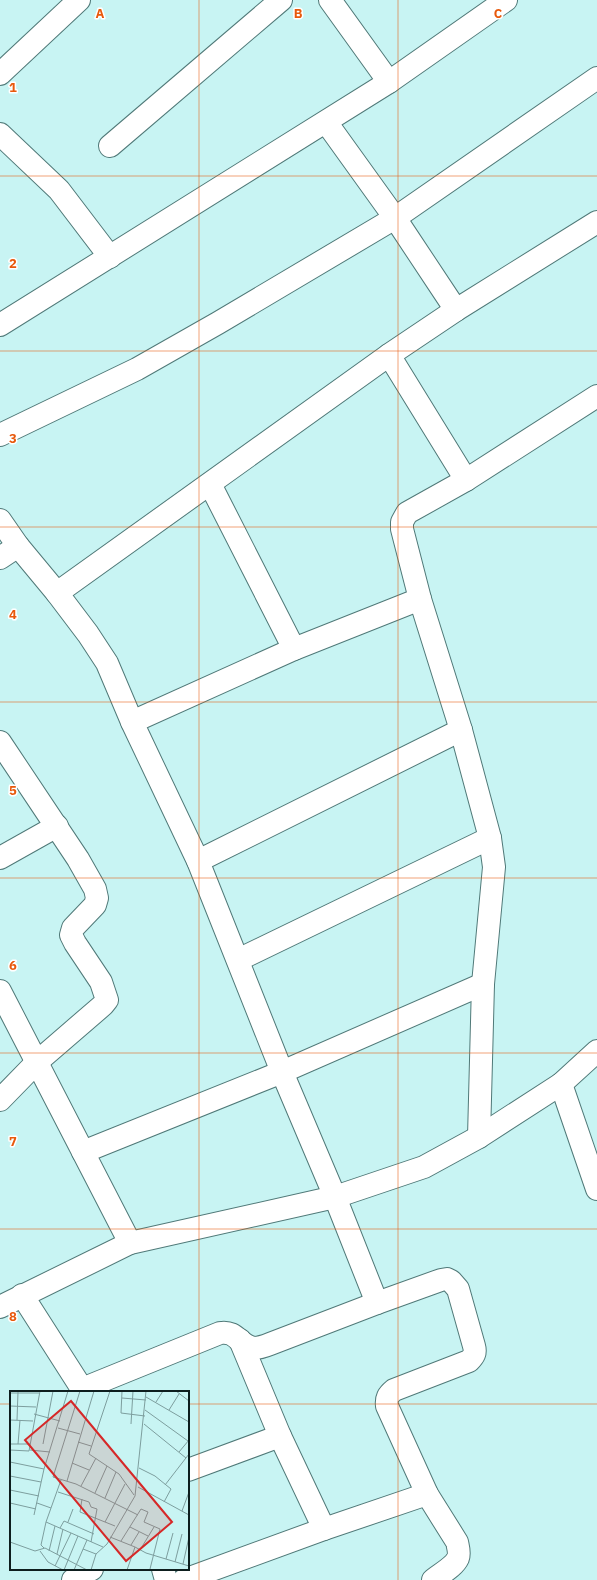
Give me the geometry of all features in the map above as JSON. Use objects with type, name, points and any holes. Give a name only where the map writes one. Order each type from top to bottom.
[{"type":"street","points":[[4,63],[79,0]]},
{"type":"street","points":[[110,146],[281,0]]},
{"type":"street","points":[[330,0],[389,82]]},
{"type":"street","points":[[0,325],[389,82],[506,0]]},
{"type":"street","points":[[0,436],[137,369],[218,323],[395,218],[597,78]]},
{"type":"street","points":[[326,122],[395,218],[456,310]]},
{"type":"street","points":[[0,134],[59,190],[110,256]]},
{"type":"street","points":[[57,593],[389,355],[456,310],[597,222]]},
{"type":"street","points":[[389,355],[466,480]]},
{"type":"street","points":[[479,1137],[483,984],[494,874],[490,838],[461,730],[420,599],[402,529],[402,522],[407,513],[466,480],[597,396]]},
{"type":"street","points":[[210,484],[294,649]]},
{"type":"street","points":[[0,520],[18,546],[57,593],[88,634],[107,663],[132,722],[198,861],[282,1072],[336,1197],[377,1303]]},
{"type":"street","points":[[0,558],[18,546]]},
{"type":"street","points":[[132,722],[294,649],[420,599]]},
{"type":"street","points":[[198,861],[461,730]]},
{"type":"street","points":[[0,742],[57,826],[95,889],[97,898],[95,905],[73,928],[71,935],[101,982],[106,1000],[103,1005],[37,1062],[0,1100]]},
{"type":"street","points":[[0,858],[57,826]]},
{"type":"street","points":[[238,960],[490,838]]},
{"type":"street","points":[[83,1152],[282,1072],[483,984]]},
{"type":"street","points":[[0,991],[130,1243]]},
{"type":"street","points":[[0,1307],[70,1274],[130,1243],[336,1197],[424,1166],[479,1137],[561,1084],[597,1051]]},
{"type":"street","points":[[561,1084],[597,1189]]},
{"type":"street","points":[[22,1296],[83,1391],[220,1333],[226,1332],[233,1334],[252,1348],[258,1348],[377,1303],[446,1279],[451,1281],[458,1289],[476,1351],[469,1361],[394,1390],[388,1394],[386,1399],[387,1406],[427,1494],[456,1542],[459,1551],[458,1558],[453,1564],[433,1580]]},
{"type":"street","points":[[240,1340],[280,1436],[324,1529]]},
{"type":"street","points":[[189,1470],[280,1436]]},
{"type":"street","points":[[184,1580],[324,1529],[427,1494]]},
{"type":"street","points":[[74,1580],[90,1570]]},
{"type":"street","points":[[163,1570],[166,1580]]}]
